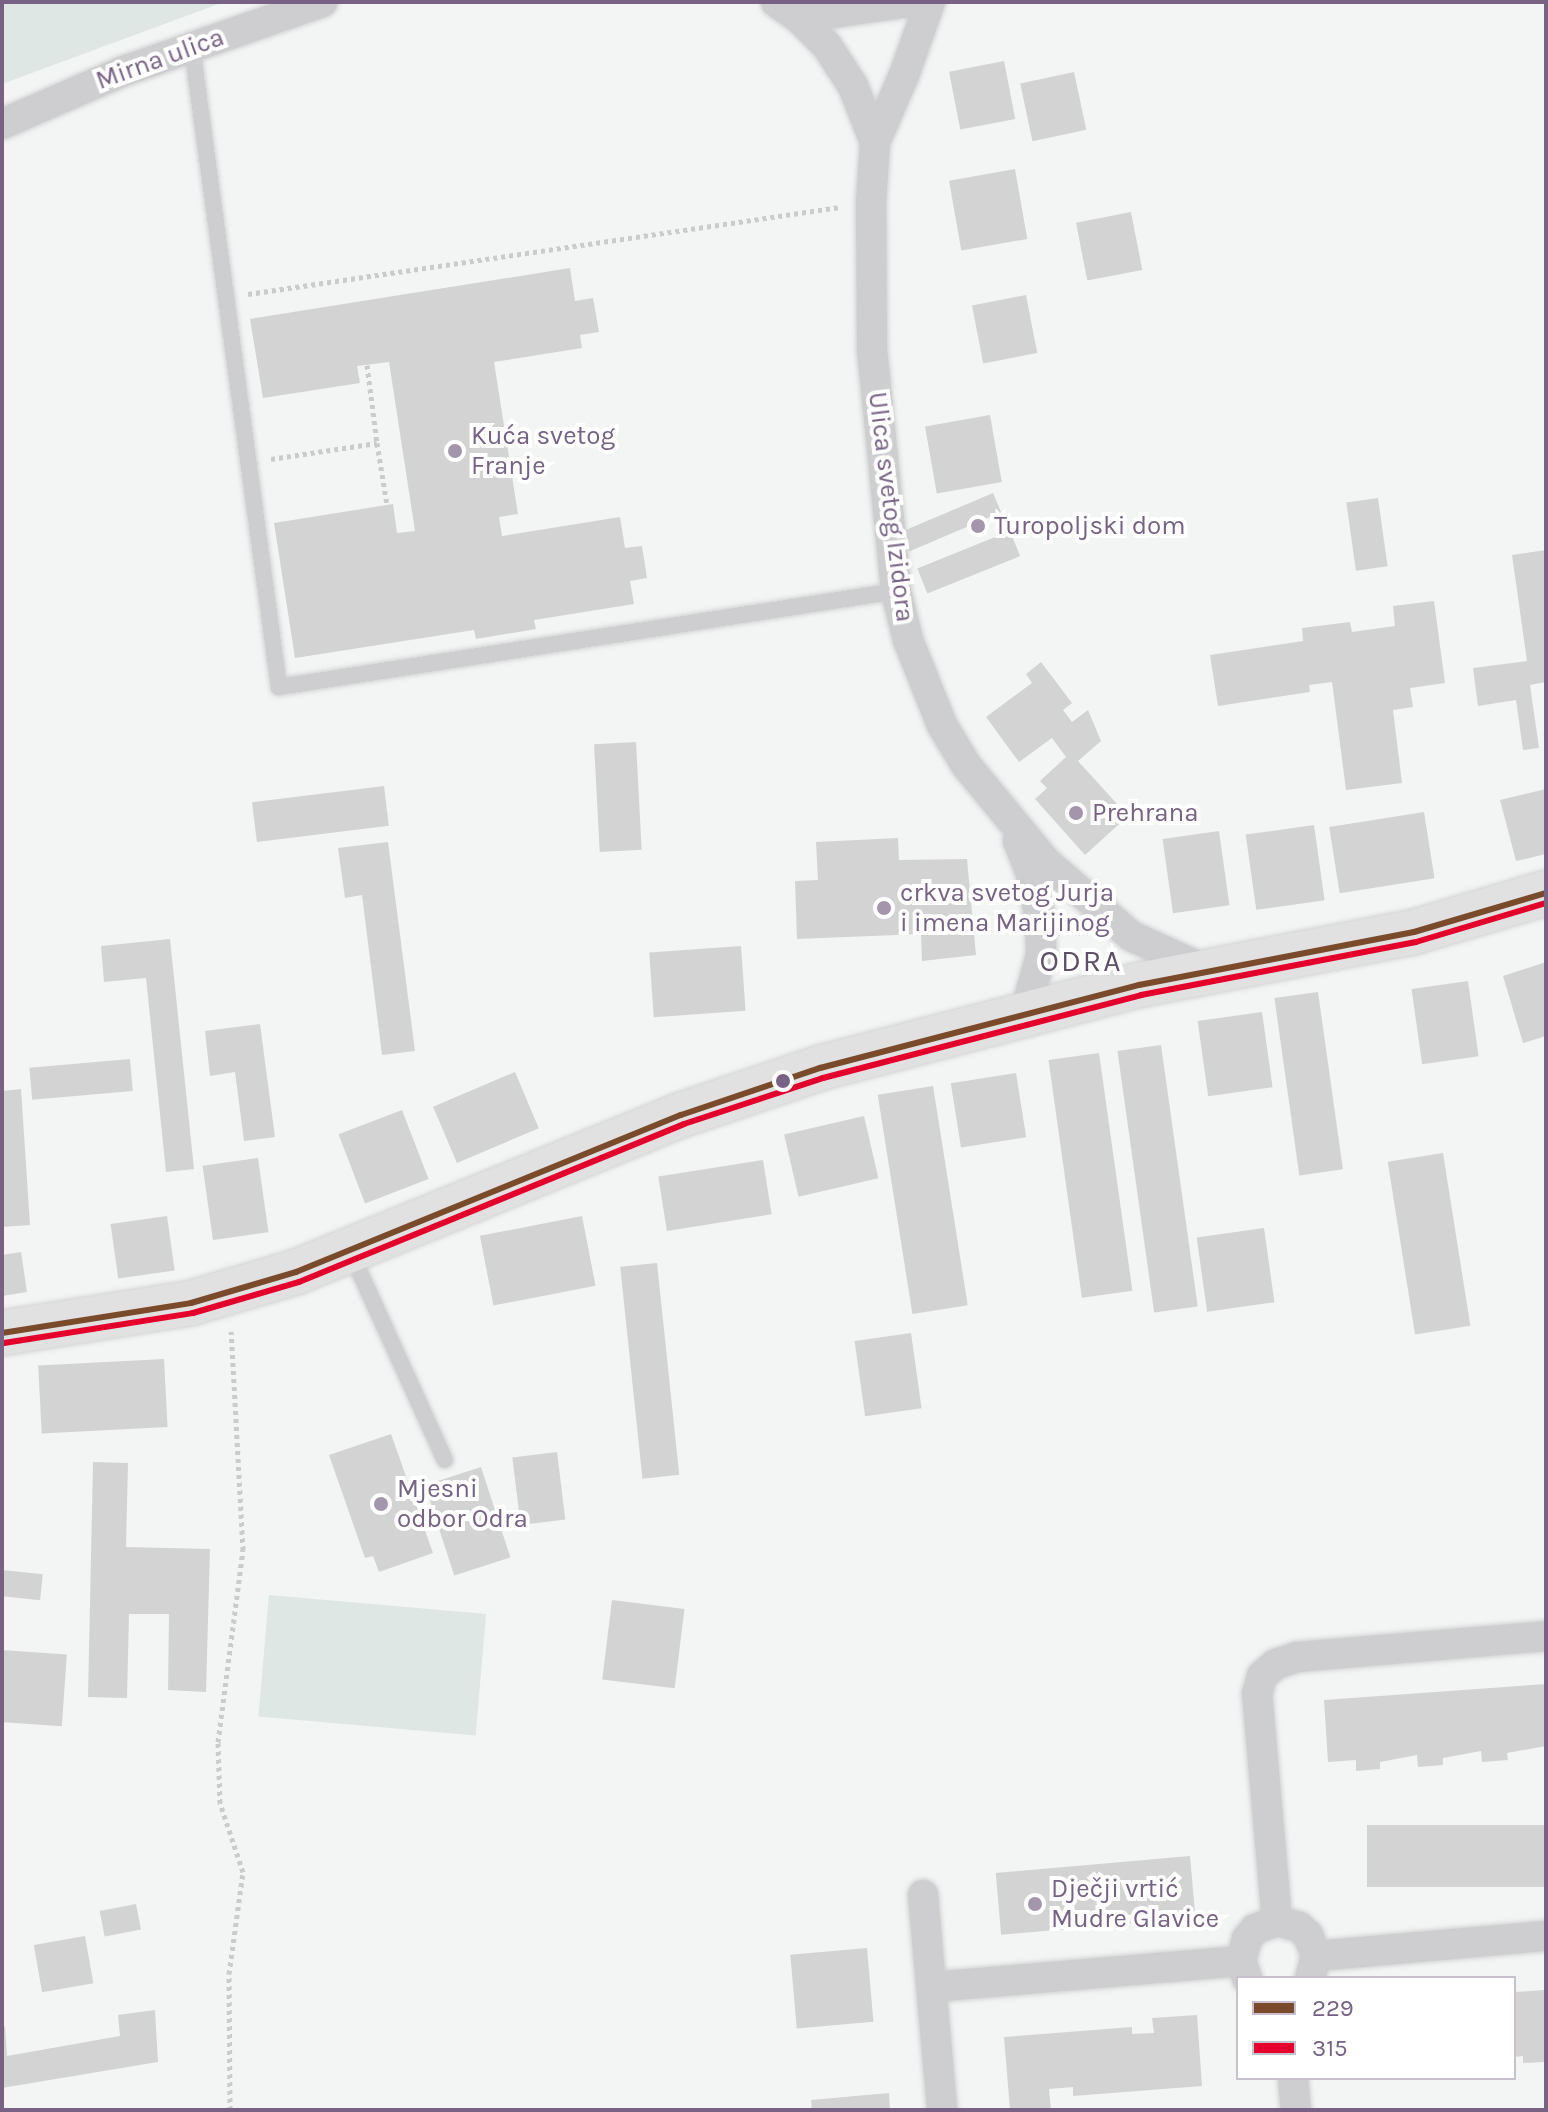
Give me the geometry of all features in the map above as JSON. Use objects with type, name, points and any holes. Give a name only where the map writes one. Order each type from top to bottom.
[{"type":"street","name":"Mirna ulica","points":[[2,124],[52,100],[322,2]]},
{"type":"street","points":[[788,10],[909,2]]},
{"type":"street","points":[[875,142],[904,75],[930,2]]},
{"type":"street","points":[[788,10],[827,46],[853,86],[875,142]]},
{"type":"street","name":"Ulica svetog Izidora","points":[[875,142],[871,202],[872,349],[896,591],[908,640],[942,725],[966,765],[1046,862],[1131,936],[1206,970]]},
{"type":"street","points":[[1010,820],[1030,870],[1040,918],[1041,955],[1025,1013]]},
{"type":"street","points":[[2,1333],[229,1294],[350,1251],[751,1089],[1025,1013],[1206,970],[1414,932],[1546,893]]},
{"type":"street","points":[[1277,1921],[1257,1694],[1262,1676],[1276,1664],[1297,1657],[1546,1636]]},
{"type":"street","points":[[923,1895],[942,2110]]},
{"type":"street","points":[[932,1987],[1244,1970],[1242,1949],[1255,1929],[1277,1921],[1299,1927],[1308,1935],[1313,1967],[1546,1936]]},
{"type":"street","points":[[1293,2080],[1296,2110]]},
{"type":"lane","points":[[192,47],[223,297],[279,687],[896,591]]},
{"type":"lane","points":[[350,1251],[445,1460]]},
{"type":"path","points":[[223,297],[871,202]]},
{"type":"path","points":[[367,365],[387,505]]},
{"type":"path","points":[[246,462],[377,443]]},
{"type":"path","points":[[229,1294],[243,1550],[218,1742],[220,1803],[243,1872],[229,1974],[230,2110]]},
{"type":"shaded area","points":[[2,2],[224,2],[2,84]]},
{"type":"shaded area","points":[[269,1595],[486,1614],[476,1736],[258,1717]]},
{"type":"building","points":[[1004,61],[1015,119],[960,130],[949,72]]},
{"type":"building","points":[[1074,72],[1086,130],[1032,141],[1020,83]]},
{"type":"building","points":[[1015,169],[1027,239],[961,251],[949,181]]},
{"type":"building","points":[[1131,212],[1142,270],[1087,281],[1076,223]]},
{"type":"building","name":"Kuća svetog Franje","points":[[570,268],[575,301],[593,298],[599,332],[580,335],[582,348],[494,362],[518,514],[499,517],[502,536],[620,517],[625,548],[642,546],[647,578],[630,581],[634,604],[534,620],[536,629],[476,639],[474,630],[295,658],[274,523],[393,504],[397,533],[415,531],[389,362],[357,366],[360,383],[263,398],[250,319]]},
{"type":"building","points":[[1026,295],[1037,353],[983,363],[972,305]]},
{"type":"building","points":[[990,415],[1002,482],[937,493],[925,426]]},
{"type":"building","points":[[993,493],[1001,512],[909,551],[901,532]]},
{"type":"building","points":[[1378,498],[1388,566],[1356,571],[1346,502]]},
{"type":"building","points":[[1010,531],[1020,556],[927,593],[917,568]]},
{"type":"building","points":[[1546,550],[1546,682],[1530,685],[1539,748],[1523,750],[1516,700],[1478,706],[1473,668],[1527,661],[1512,555]]},
{"type":"building","points":[[1434,601],[1445,683],[1410,688],[1413,707],[1393,710],[1402,783],[1346,790],[1332,682],[1309,685],[1310,692],[1218,706],[1210,655],[1303,641],[1302,628],[1350,622],[1352,632],[1395,626],[1393,606]]},
{"type":"building","points":[[1041,662],[1072,703],[1063,710],[1072,722],[1088,710],[1101,741],[1078,761],[1128,816],[1085,855],[1035,799],[1047,788],[1040,781],[1066,757],[1052,738],[1019,762],[986,717],[1032,683],[1026,674]]},
{"type":"building","points":[[636,742],[642,850],[600,852],[594,744]]},
{"type":"building","points":[[384,786],[389,826],[257,842],[252,802]]},
{"type":"building","points":[[1546,789],[1546,854],[1516,861],[1500,800]]},
{"type":"building","points":[[1424,812],[1434,878],[1340,893],[1329,827]]},
{"type":"building","points":[[1314,825],[1325,900],[1256,910],[1246,835]]},
{"type":"building","points":[[1219,831],[1229,905],[1173,913],[1163,839]]},
{"type":"building","name":"crkva svetog Jurja i imena Marijinog","points":[[898,838],[899,860],[967,859],[976,955],[922,961],[921,934],[797,939],[795,881],[818,880],[816,842]]},
{"type":"building","points":[[388,842],[415,1051],[382,1055],[362,895],[345,898],[338,848]]},
{"type":"building","points":[[170,939],[194,1169],[166,1172],[146,978],[104,982],[101,946]]},
{"type":"building","points":[[741,946],[746,1011],[654,1017],[649,952]]},
{"type":"building","points":[[1546,962],[1546,1036],[1523,1043],[1503,976]]},
{"type":"building","points":[[1468,981],[1479,1056],[1422,1064],[1412,989]]},
{"type":"building","points":[[1318,992],[1343,1169],[1299,1175],[1274,998]]},
{"type":"building","points":[[1262,1012],[1273,1087],[1208,1096],[1198,1021]]},
{"type":"building","points":[[260,1024],[275,1137],[244,1141],[235,1072],[210,1076],[205,1031]]},
{"type":"building","points":[[1161,1045],[1198,1306],[1154,1313],[1117,1051]]},
{"type":"building","points":[[1099,1053],[1132,1291],[1082,1298],[1048,1060]]},
{"type":"building","points":[[130,1059],[133,1091],[32,1100],[29,1068]]},
{"type":"building","points":[[515,1072],[539,1128],[457,1163],[433,1107]]},
{"type":"building","points":[[1016,1073],[1026,1137],[961,1148],[951,1083]]},
{"type":"building","points":[[933,1086],[968,1305],[912,1314],[878,1095]]},
{"type":"building","points":[[21,1089],[30,1225],[2,1227],[2,1091]]},
{"type":"building","points":[[402,1110],[429,1179],[365,1203],[339,1134]]},
{"type":"building","points":[[864,1116],[878,1178],[798,1197],[784,1134]]},
{"type":"building","points":[[1443,1153],[1470,1326],[1415,1335],[1388,1162]]},
{"type":"building","points":[[258,1158],[268,1232],[213,1240],[203,1166]]},
{"type":"building","points":[[763,1160],[772,1214],[667,1231],[658,1177]]},
{"type":"building","points":[[167,1216],[175,1270],[118,1278],[111,1224]]},
{"type":"building","points":[[582,1216],[596,1286],[493,1306],[480,1236]]},
{"type":"building","points":[[1264,1228],[1274,1302],[1207,1312],[1197,1237]]},
{"type":"building","points":[[21,1252],[27,1292],[2,1296],[2,1255]]},
{"type":"building","points":[[657,1263],[679,1475],[642,1479],[620,1267]]},
{"type":"building","points":[[911,1333],[922,1408],[865,1416],[855,1341]]},
{"type":"building","points":[[164,1359],[168,1427],[42,1434],[38,1366]]},
{"type":"building","name":"Mjesni odbor Odra","points":[[391,1434],[433,1553],[379,1572],[373,1556],[365,1558],[329,1455]]},
{"type":"building","points":[[557,1452],[565,1519],[521,1525],[512,1457]]},
{"type":"building","points":[[93,1462],[128,1463],[126,1547],[210,1549],[206,1692],[168,1690],[169,1614],[129,1614],[127,1698],[88,1697]]},
{"type":"building","points":[[481,1467],[510,1557],[454,1576],[425,1485]]},
{"type":"building","points":[[2,1570],[43,1574],[40,1600],[2,1596]]},
{"type":"building","points":[[612,1600],[684,1609],[675,1688],[602,1679]]},
{"type":"building","points":[[2,1650],[67,1655],[62,1726],[2,1722]]},
{"type":"building","points":[[1546,1684],[1546,1746],[1507,1753],[1508,1760],[1482,1762],[1481,1751],[1443,1758],[1443,1765],[1418,1767],[1417,1755],[1380,1762],[1380,1769],[1356,1771],[1356,1760],[1328,1762],[1324,1700]]},
{"type":"building","points":[[1367,1825],[1546,1825],[1546,1887],[1367,1887]]},
{"type":"building","points":[[1190,1856],[1195,1918],[1001,1935],[996,1873]]},
{"type":"building","points":[[136,1904],[141,1930],[105,1937],[100,1911]]},
{"type":"building","points":[[85,1936],[93,1983],[42,1992],[34,1945]]},
{"type":"building","points":[[867,1948],[873,2022],[797,2028],[790,1955]]},
{"type":"building","points":[[1544,1990],[1546,2062],[1523,2063],[1523,2056],[1516,2057],[1516,1992]]},
{"type":"building","points":[[155,2010],[158,2062],[2,2088],[2,2027],[5,2026],[7,2056],[120,2036],[118,2015]]},
{"type":"building","points":[[1197,2015],[1202,2086],[1073,2096],[1073,2087],[1049,2089],[1051,2110],[1010,2110],[1004,2037],[1132,2027],[1132,2034],[1154,2033],[1152,2018]]},
{"type":"building","points":[[889,2093],[890,2110],[812,2110],[811,2100]]},
{"type":"transit line","name":"229","points":[[2,1333],[191,1303],[296,1272],[681,1115],[820,1068],[1139,985],[1414,932],[1546,893]]},
{"type":"transit line","name":"315","points":[[4,1343],[193,1313],[299,1282],[684,1124],[823,1078],[1141,995],[1416,942],[1546,903]]},
{"type":"place","name":"Kuća svetog Franje","points":[[455,451]]},
{"type":"place","name":"Turopoljski dom","points":[[978,526]]},
{"type":"place","name":"Prehrana","points":[[1076,813]]},
{"type":"place","name":"crkva svetog Jurja i imena Marijinog","points":[[884,908]]},
{"type":"place","name":"Mjesni odbor Odra","points":[[381,1504]]},
{"type":"place","name":"Dječji vrtić Mudre Glavice","points":[[1035,1904]]},
{"type":"district","name":"ODRA","points":[[1081,961]]}]
